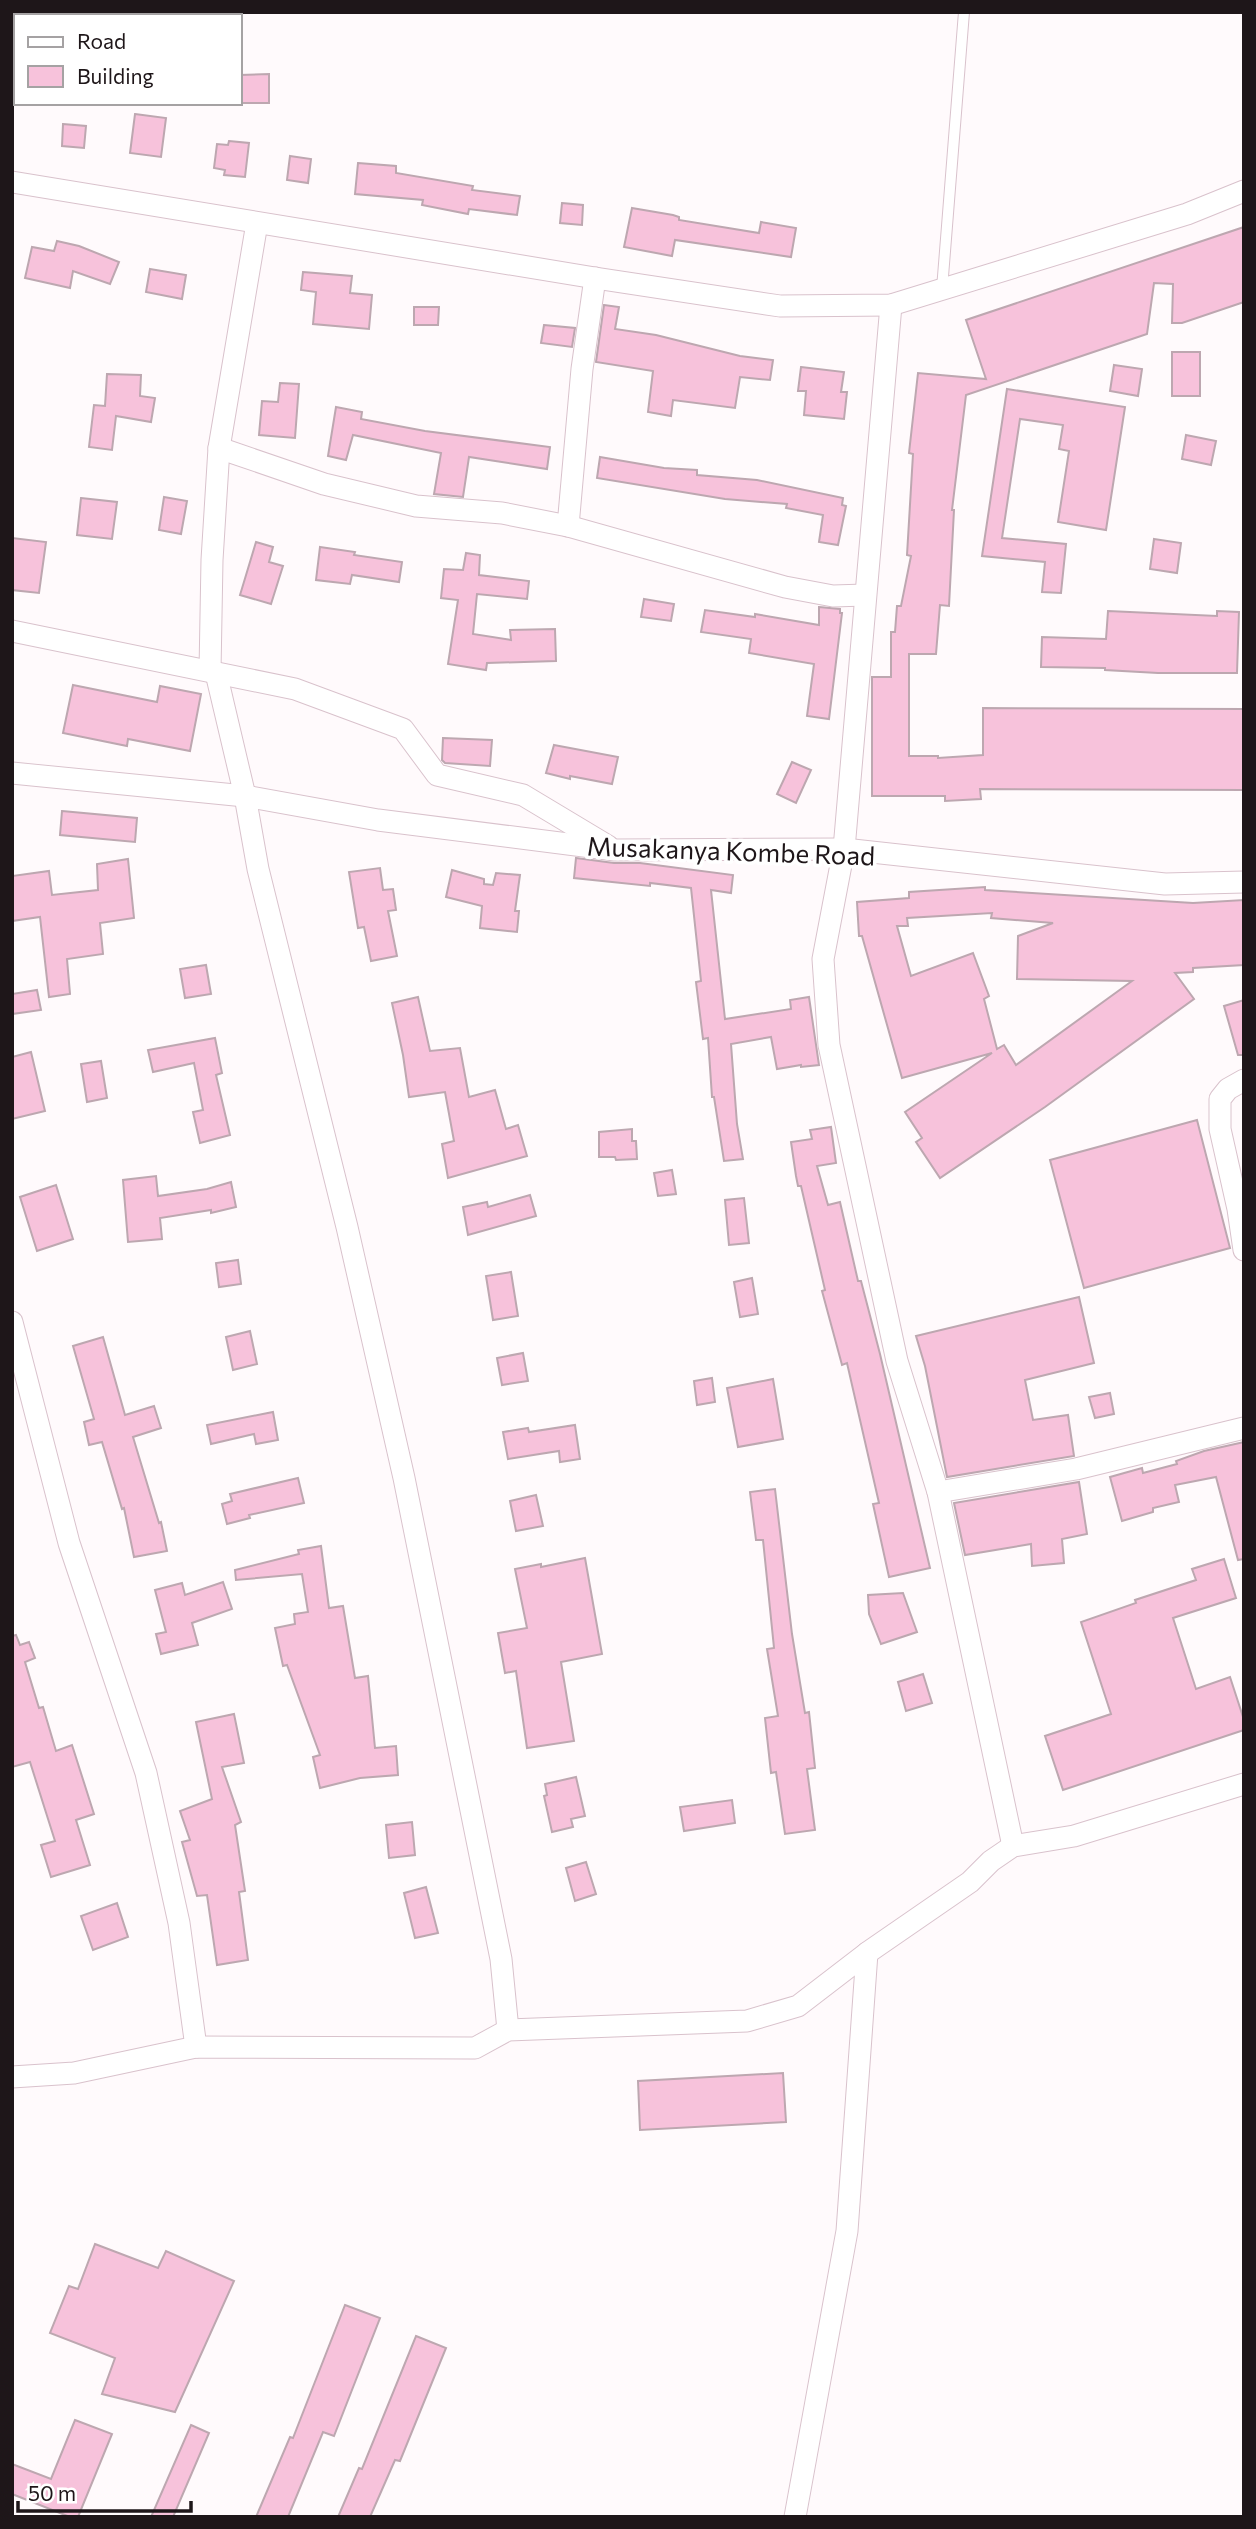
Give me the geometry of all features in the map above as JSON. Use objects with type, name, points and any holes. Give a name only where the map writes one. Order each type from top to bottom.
[{"type":"street","points":[[12,182],[780,306],[891,305],[1187,214],[1244,191]]},
{"type":"street","points":[[210,671],[212,560],[219,448],[257,223]]},
{"type":"street","points":[[568,526],[582,369],[595,278]]},
{"type":"street","points":[[891,305],[844,849],[823,959],[829,1045],[897,1361],[938,1492],[1013,1846]]},
{"type":"street","points":[[219,448],[324,484],[416,506],[502,513],[568,526],[785,587],[833,596],[865,596]]},
{"type":"street","points":[[12,631],[295,689],[403,729],[437,775],[523,795],[615,850]]},
{"type":"street","points":[[210,671],[216,673],[245,796],[258,869],[347,1227],[404,1478],[498,1945],[508,2030]]},
{"type":"street","name":"Musakanya Kombe Road","points":[[12,773],[245,796],[378,820],[615,850],[844,849],[1165,884],[1244,882]]},
{"type":"street","points":[[1244,1080],[1228,1089],[1220,1099],[1220,1129],[1244,1250]]},
{"type":"street","points":[[12,1322],[69,1543],[146,1773],[179,1923],[196,2048]]},
{"type":"street","points":[[938,1492],[1076,1469],[1244,1428]]},
{"type":"street","points":[[12,2077],[74,2073],[196,2048],[475,2048],[508,2030],[747,2021],[798,2006],[867,1953],[970,1882],[991,1861],[1013,1846],[1074,1836],[1244,1784]]},
{"type":"street","points":[[796,2517],[847,2231],[867,1953]]},
{"type":"lane","points":[[942,289],[964,12]]},
{"type":"building","points":[[269,74],[269,103],[242,103],[242,75]]},
{"type":"building","points":[[135,114],[166,118],[161,157],[130,153]]},
{"type":"building","points":[[63,124],[86,126],[84,148],[62,146]]},
{"type":"building","points":[[229,141],[249,143],[245,177],[224,175],[225,170],[214,168],[217,144],[228,145]]},
{"type":"building","points":[[290,156],[311,159],[308,183],[287,180]]},
{"type":"building","points":[[358,163],[396,166],[396,173],[473,186],[472,190],[520,196],[517,215],[469,209],[468,214],[422,205],[423,200],[355,194]]},
{"type":"building","points":[[562,203],[583,205],[582,225],[560,223]]},
{"type":"building","points":[[632,208],[673,215],[679,217],[679,220],[759,233],[761,222],[796,228],[791,257],[675,240],[672,256],[624,247]]},
{"type":"building","points":[[1244,227],[1244,302],[1182,323],[1172,323],[1173,284],[1154,283],[1147,334],[966,395],[952,510],[949,606],[940,605],[936,654],[909,654],[909,756],[938,758],[983,755],[983,708],[1244,709],[1244,790],[980,789],[981,799],[945,801],[945,796],[872,796],[872,677],[891,677],[891,632],[895,632],[897,606],[901,606],[911,556],[907,555],[913,454],[909,453],[918,373],[986,379],[966,320]]},
{"type":"building","points":[[57,241],[79,246],[119,262],[110,284],[73,271],[70,288],[25,278],[32,247],[54,251]]},
{"type":"building","points":[[150,269],[186,275],[182,299],[146,292]]},
{"type":"building","points":[[303,272],[352,276],[350,293],[372,295],[369,329],[313,324],[316,292],[301,290]]},
{"type":"building","points":[[604,305],[619,307],[615,329],[656,335],[740,356],[773,360],[770,380],[740,377],[735,408],[673,400],[671,416],[648,412],[653,371],[596,362]]},
{"type":"building","points":[[414,307],[439,307],[438,325],[414,325]]},
{"type":"building","points":[[544,325],[575,328],[572,347],[541,343]]},
{"type":"building","points":[[1172,352],[1200,352],[1200,396],[1172,396]]},
{"type":"building","points":[[1114,365],[1142,369],[1138,396],[1110,391]]},
{"type":"building","points":[[801,367],[844,372],[841,392],[847,392],[844,419],[804,415],[806,391],[798,391]]},
{"type":"building","points":[[107,374],[141,375],[140,396],[155,398],[151,422],[116,416],[112,450],[89,447],[94,405],[105,406]]},
{"type":"building","points":[[280,383],[299,384],[295,438],[259,435],[262,401],[278,402]]},
{"type":"building","points":[[1007,389],[1125,407],[1106,530],[1058,522],[1069,451],[1059,449],[1063,425],[1020,419],[1002,538],[1066,544],[1061,593],[1042,592],[1045,562],[982,556]]},
{"type":"building","points":[[336,407],[362,412],[361,419],[425,431],[550,447],[547,469],[469,457],[463,497],[434,494],[441,453],[353,435],[346,460],[328,456]]},
{"type":"building","points":[[1186,435],[1216,441],[1211,465],[1182,459]]},
{"type":"building","points":[[600,457],[664,468],[697,470],[697,475],[757,480],[843,498],[842,505],[846,506],[838,545],[819,542],[823,515],[786,508],[787,504],[725,499],[597,478]]},
{"type":"building","points":[[164,497],[187,501],[181,534],[159,530]]},
{"type":"building","points":[[81,498],[117,502],[112,539],[77,535]]},
{"type":"building","points":[[12,538],[46,542],[39,593],[12,590]]},
{"type":"building","points":[[1154,539],[1181,543],[1177,573],[1150,569]]},
{"type":"building","points":[[256,542],[273,547],[269,562],[283,566],[271,604],[240,595]]},
{"type":"building","points":[[320,547],[402,562],[399,582],[352,575],[350,584],[316,580]]},
{"type":"building","points":[[466,553],[480,555],[479,575],[529,581],[527,599],[477,594],[473,634],[511,640],[510,630],[555,629],[556,661],[487,663],[486,670],[448,664],[458,600],[441,598],[444,569],[463,570]]},
{"type":"building","points":[[644,599],[674,604],[671,621],[641,617]]},
{"type":"building","points":[[819,607],[840,609],[842,613],[829,719],[807,716],[814,664],[749,653],[751,639],[701,632],[705,610],[755,617],[755,614],[819,625]]},
{"type":"building","points":[[1108,611],[1217,616],[1217,611],[1239,612],[1237,673],[1158,673],[1105,668],[1041,667],[1042,637],[1106,639]]},
{"type":"building","points":[[73,685],[157,702],[160,686],[201,694],[190,751],[128,739],[127,746],[63,733]]},
{"type":"building","points":[[443,738],[492,740],[490,766],[445,763],[442,760]]},
{"type":"building","points":[[554,745],[618,757],[612,784],[546,773]]},
{"type":"building","points":[[792,762],[811,770],[796,803],[777,794]]},
{"type":"building","points":[[62,811],[137,818],[135,842],[60,835]]},
{"type":"building","points":[[576,858],[733,875],[731,893],[711,890],[725,1019],[791,1009],[790,1000],[809,997],[819,1065],[777,1069],[771,1037],[731,1044],[737,1124],[743,1159],[724,1161],[712,1097],[708,1038],[703,1039],[696,982],[701,981],[691,888],[574,878]]},
{"type":"building","points":[[128,859],[134,918],[100,923],[103,954],[67,959],[70,994],[49,997],[40,917],[12,921],[12,876],[49,871],[52,895],[98,890],[97,864]]},
{"type":"building","points":[[380,868],[383,890],[393,889],[396,910],[388,911],[397,956],[371,961],[364,927],[358,928],[349,872]]},
{"type":"building","points":[[452,870],[484,879],[484,884],[493,885],[496,873],[520,875],[515,911],[519,911],[517,932],[480,928],[482,906],[446,897]]},
{"type":"building","points":[[985,887],[985,890],[1193,903],[1244,900],[1244,965],[1193,968],[1193,972],[1175,973],[1194,999],[1045,1107],[940,1178],[916,1142],[922,1138],[905,1112],[992,1053],[902,1078],[862,936],[859,936],[857,902],[909,898],[909,892]],"holes":[[[992,913],[991,918],[1053,923],[1018,936],[1017,979],[1132,981],[1016,1065],[1004,1045],[997,1049],[984,999],[989,996],[973,953],[911,976],[897,926],[908,926],[907,918]]]},
{"type":"building","points":[[206,965],[211,994],[185,998],[180,969]]},
{"type":"building","points":[[37,990],[41,1010],[12,1014],[12,994]]},
{"type":"building","points":[[418,997],[430,1051],[460,1048],[469,1097],[495,1090],[506,1129],[518,1125],[527,1156],[448,1178],[442,1144],[454,1141],[445,1092],[409,1097],[392,1003]]},
{"type":"building","points":[[1244,1000],[1244,1055],[1238,1055],[1224,1006]]},
{"type":"building","points":[[215,1038],[222,1073],[216,1075],[230,1135],[200,1143],[193,1112],[203,1110],[194,1063],[153,1072],[148,1050]]},
{"type":"building","points":[[31,1052],[45,1111],[12,1119],[12,1057]]},
{"type":"building","points":[[101,1061],[107,1098],[87,1102],[81,1064]]},
{"type":"building","points":[[1197,1120],[1230,1248],[1084,1288],[1050,1160]]},
{"type":"building","points":[[831,1127],[836,1163],[817,1166],[828,1205],[840,1202],[858,1281],[861,1281],[880,1354],[930,1568],[889,1577],[873,1504],[879,1503],[847,1363],[842,1365],[822,1291],[825,1290],[801,1186],[798,1186],[791,1142],[812,1139],[810,1130]]},
{"type":"building","points":[[632,1129],[637,1159],[616,1160],[615,1157],[599,1157],[599,1132]]},
{"type":"building","points":[[672,1170],[676,1194],[658,1196],[654,1173]]},
{"type":"building","points":[[156,1176],[158,1196],[207,1189],[231,1182],[236,1207],[211,1213],[211,1210],[160,1218],[162,1239],[128,1242],[123,1180]]},
{"type":"building","points":[[56,1185],[73,1239],[37,1251],[20,1197]]},
{"type":"building","points":[[530,1195],[536,1216],[468,1235],[463,1207],[487,1202],[488,1207]]},
{"type":"building","points":[[744,1198],[749,1243],[729,1245],[725,1200]]},
{"type":"building","points":[[238,1260],[241,1284],[219,1287],[216,1263]]},
{"type":"building","points":[[511,1272],[518,1316],[493,1320],[486,1276]]},
{"type":"building","points":[[752,1278],[758,1314],[740,1317],[734,1282]]},
{"type":"building","points":[[1079,1297],[1094,1363],[1025,1380],[1033,1420],[1068,1415],[1074,1456],[947,1477],[925,1366],[916,1336]]},
{"type":"building","points":[[250,1331],[257,1364],[233,1370],[226,1337]]},
{"type":"building","points":[[103,1337],[125,1415],[154,1406],[161,1428],[133,1437],[159,1523],[161,1522],[167,1551],[134,1557],[124,1508],[122,1509],[102,1442],[89,1445],[84,1422],[94,1419],[73,1346]]},
{"type":"building","points":[[523,1353],[528,1381],[502,1385],[497,1358]]},
{"type":"building","points":[[712,1378],[715,1402],[697,1405],[694,1381]]},
{"type":"building","points":[[773,1379],[783,1439],[738,1447],[727,1388]]},
{"type":"building","points":[[1110,1393],[1114,1414],[1095,1418],[1089,1397]]},
{"type":"building","points":[[273,1412],[278,1440],[256,1444],[254,1434],[211,1444],[207,1425]]},
{"type":"building","points":[[575,1425],[580,1459],[560,1462],[559,1451],[508,1459],[503,1432],[528,1428],[529,1432]]},
{"type":"building","points":[[1244,1442],[1244,1559],[1238,1560],[1216,1477],[1175,1485],[1179,1502],[1153,1508],[1153,1512],[1122,1521],[1110,1477],[1142,1468],[1143,1473],[1177,1464],[1176,1461],[1204,1451]]},
{"type":"building","points":[[298,1478],[304,1503],[249,1515],[250,1518],[227,1524],[222,1504],[232,1501],[230,1494]]},
{"type":"building","points":[[1079,1482],[1087,1534],[1062,1539],[1064,1563],[1032,1566],[1031,1544],[965,1555],[954,1503]]},
{"type":"building","points":[[775,1489],[792,1634],[805,1713],[809,1712],[815,1768],[807,1769],[815,1830],[785,1834],[776,1772],[771,1773],[765,1718],[778,1716],[767,1649],[774,1648],[763,1540],[756,1540],[750,1492]]},
{"type":"building","points":[[536,1495],[543,1526],[516,1531],[510,1501]]},
{"type":"building","points":[[321,1546],[329,1608],[343,1606],[355,1678],[368,1676],[375,1748],[396,1746],[398,1775],[360,1778],[320,1788],[313,1757],[320,1755],[287,1665],[283,1666],[275,1628],[295,1624],[294,1614],[308,1612],[302,1574],[236,1580],[235,1570],[299,1554],[298,1550]]},
{"type":"building","points":[[585,1558],[602,1654],[561,1662],[574,1741],[527,1748],[516,1671],[505,1673],[498,1633],[527,1628],[515,1569]]},
{"type":"building","points":[[1224,1559],[1236,1598],[1173,1618],[1196,1689],[1230,1677],[1244,1720],[1244,1730],[1063,1790],[1045,1736],[1111,1714],[1081,1622],[1136,1603],[1135,1600],[1196,1580],[1192,1569]]},
{"type":"building","points":[[223,1582],[232,1609],[192,1623],[198,1645],[161,1654],[156,1634],[166,1632],[155,1590],[182,1583],[185,1595]]},
{"type":"building","points":[[903,1593],[917,1632],[881,1644],[869,1614],[868,1595]]},
{"type":"building","points":[[16,1635],[20,1645],[29,1642],[35,1658],[25,1662],[39,1708],[43,1707],[56,1751],[72,1745],[94,1814],[76,1820],[90,1865],[51,1877],[41,1845],[55,1841],[30,1762],[12,1767],[12,1636]]},
{"type":"building","points":[[923,1674],[932,1703],[906,1711],[898,1682]]},
{"type":"building","points":[[234,1714],[244,1763],[222,1767],[241,1822],[235,1825],[245,1891],[239,1892],[248,1960],[217,1965],[207,1895],[197,1896],[182,1842],[190,1840],[180,1811],[212,1799],[196,1722]]},
{"type":"building","points":[[576,1777],[585,1816],[571,1819],[573,1827],[552,1832],[544,1796],[547,1795],[545,1784]]},
{"type":"building","points":[[732,1800],[735,1823],[684,1831],[680,1807]]},
{"type":"building","points":[[412,1822],[415,1855],[389,1858],[386,1825]]},
{"type":"building","points":[[586,1862],[596,1894],[575,1901],[566,1868]]},
{"type":"building","points":[[426,1887],[438,1933],[415,1938],[404,1893]]},
{"type":"building","points":[[117,1903],[128,1937],[93,1950],[81,1916]]},
{"type":"building","points":[[783,2073],[786,2122],[640,2130],[638,2081]]},
{"type":"building","points":[[95,2244],[158,2268],[166,2251],[234,2281],[175,2412],[102,2394],[115,2358],[50,2333],[69,2286],[78,2289]]},
{"type":"building","points":[[345,2305],[380,2318],[334,2436],[323,2432],[288,2517],[256,2517],[290,2437],[293,2438]]},
{"type":"building","points":[[416,2336],[446,2348],[400,2461],[395,2460],[370,2517],[338,2517],[359,2468],[362,2469]]},
{"type":"building","points":[[75,2420],[112,2434],[78,2517],[70,2517],[12,2494],[12,2464],[51,2479]]},
{"type":"building","points":[[191,2425],[209,2433],[173,2517],[151,2517]]}]
